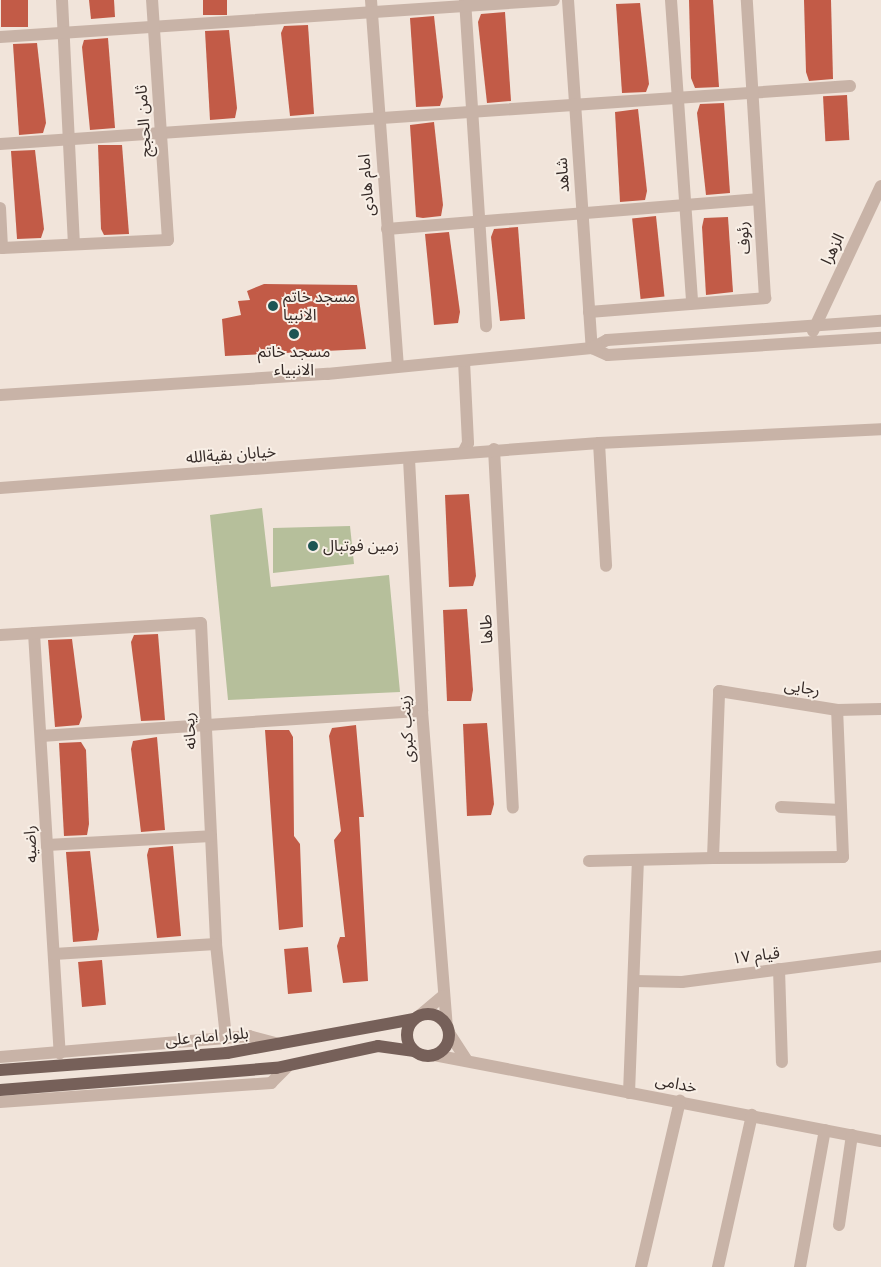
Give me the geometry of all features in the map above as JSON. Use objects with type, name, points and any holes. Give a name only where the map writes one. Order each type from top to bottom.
[{"type":"main road","points":[[0,1090],[288,1066],[378,1046],[434,1056],[445,1047],[448,1030],[435,1016],[416,1018],[407,1029],[413,1051]]},
{"type":"main road","name":"بلوار امام علی","points":[[0,1070],[286,1046],[416,1018]]},
{"type":"main road","points":[[286,1046],[288,1066]]},
{"type":"street","points":[[0,208],[2,248],[74,244],[62,0]]},
{"type":"street","name":"ثامن الحجج","points":[[74,244],[168,240],[152,0]]},
{"type":"street","points":[[0,37],[371,5],[554,0]]},
{"type":"street","name":"شاهد","points":[[568,0],[581,213],[592,348]]},
{"type":"street","points":[[672,0],[692,303]]},
{"type":"street","name":"رئوف","points":[[589,312],[765,298],[757,199],[747,0]]},
{"type":"street","points":[[465,3],[486,326]]},
{"type":"street","name":"امام هادی","points":[[371,5],[376,118],[398,366]]},
{"type":"street","points":[[0,144],[850,86]]},
{"type":"street","name":"الزهرا","points":[[812,344],[814,325],[881,186]]},
{"type":"street","points":[[387,229],[757,199]]},
{"type":"street","points":[[0,395],[464,361],[592,348],[607,340],[881,321]]},
{"type":"street","points":[[592,348],[608,355],[812,344],[881,338]]},
{"type":"street","points":[[464,361],[468,443],[464,452]]},
{"type":"street","name":"خیابان بقیةالله","points":[[0,488],[409,458],[494,449],[881,429]]},
{"type":"street","points":[[599,443],[606,566]]},
{"type":"street","name":"طاها","points":[[494,449],[513,807]]},
{"type":"street","name":"زینب کبری","points":[[409,458],[422,711],[443,996],[448,1030]]},
{"type":"street","name":"ریحانه","points":[[0,635],[201,623],[216,944],[226,1038]]},
{"type":"street","name":"راضیه","points":[[34,633],[60,1053]]},
{"type":"street","name":"رجایی","points":[[713,858],[719,691],[837,710],[881,709]]},
{"type":"street","points":[[589,861],[638,862],[713,858],[843,857],[837,710]]},
{"type":"street","points":[[41,736],[422,711]]},
{"type":"street","points":[[781,807],[841,810]]},
{"type":"street","points":[[47,845],[211,836]]},
{"type":"street","points":[[629,1092],[635,980],[638,862]]},
{"type":"street","points":[[54,954],[216,944]]},
{"type":"street","name":"قیام ۱۷","points":[[635,980],[682,982],[881,956]]},
{"type":"street","points":[[779,969],[782,1062]]},
{"type":"street","points":[[416,1018],[443,996]]},
{"type":"street","points":[[448,1030],[466,1059]]},
{"type":"street","points":[[0,1057],[249,1036],[286,1046]]},
{"type":"street","name":"خدامی","points":[[434,1056],[466,1059],[881,1141]]},
{"type":"street","points":[[0,1102],[271,1083],[288,1066]]},
{"type":"street","points":[[641,1267],[680,1101]]},
{"type":"street","points":[[718,1267],[752,1115]]},
{"type":"street","points":[[800,1267],[825,1130]]},
{"type":"street","points":[[840,1224],[852,1135]]},
{"type":"green space","points":[[262,508],[271,587],[389,575],[400,692],[228,700],[210,515]]},
{"type":"green space","name":"زمین فوتبال","points":[[350,526],[354,564],[273,573],[273,528]]},
{"type":"building","points":[[1,0],[28,0],[28,27],[1,27]]},
{"type":"building","points":[[89,0],[114,0],[115,17],[91,19]]},
{"type":"building","points":[[203,0],[227,0],[227,15],[203,15]]},
{"type":"building","points":[[689,0],[713,0],[719,87],[695,88],[691,78]]},
{"type":"building","points":[[804,0],[831,0],[833,79],[809,81],[806,72]]},
{"type":"building","points":[[640,3],[649,84],[646,92],[622,93],[616,4]]},
{"type":"building","points":[[505,12],[511,101],[487,103],[478,22],[481,14]]},
{"type":"building","points":[[434,16],[443,97],[440,106],[416,107],[410,18]]},
{"type":"building","points":[[308,25],[314,114],[290,116],[281,33],[284,26]]},
{"type":"building","points":[[229,30],[237,108],[235,118],[210,120],[205,31]]},
{"type":"building","points":[[108,38],[115,128],[90,130],[82,47],[84,40]]},
{"type":"building","points":[[37,43],[46,123],[43,133],[19,135],[13,44]]},
{"type":"building","points":[[847,95],[849,140],[825,141],[823,96]]},
{"type":"building","points":[[724,103],[730,193],[706,195],[697,113],[700,104]]},
{"type":"building","points":[[638,109],[647,191],[645,200],[620,202],[615,112]]},
{"type":"building","points":[[434,122],[443,205],[441,216],[416,217],[410,125]]},
{"type":"building","points":[[98,145],[122,145],[129,234],[104,235],[101,229]]},
{"type":"building","points":[[35,150],[44,229],[41,238],[17,239],[11,151]]},
{"type":"building","points":[[656,216],[664,297],[641,299],[632,219]]},
{"type":"building","points":[[728,217],[733,292],[706,295],[702,227],[704,218]]},
{"type":"building","points":[[518,227],[525,319],[500,321],[491,237],[494,229]]},
{"type":"building","points":[[449,232],[460,312],[458,323],[434,325],[425,234]]},
{"type":"building","name":"مسجد خاتم الانبیاء","points":[[264,284],[357,285],[366,349],[225,356],[222,319],[241,315],[238,301],[250,300],[247,291]]},
{"type":"building","points":[[469,494],[476,576],[473,586],[449,587],[445,495]]},
{"type":"building","points":[[467,609],[473,690],[471,701],[447,701],[443,610]]},
{"type":"building","points":[[158,634],[165,720],[141,721],[131,642],[134,635]]},
{"type":"building","points":[[72,639],[82,717],[79,725],[55,727],[48,640]]},
{"type":"building","points":[[487,723],[494,804],[491,815],[467,816],[463,724]]},
{"type":"building","points":[[356,725],[364,817],[359,817],[368,981],[343,983],[337,946],[340,937],[345,937],[334,840],[341,831],[329,736],[332,728]]},
{"type":"building","points":[[265,730],[289,730],[293,737],[294,836],[300,844],[303,927],[279,930]]},
{"type":"building","points":[[157,737],[165,830],[141,832],[131,749],[133,741]]},
{"type":"building","points":[[81,742],[86,750],[89,824],[87,835],[64,836],[59,743]]},
{"type":"building","points":[[173,846],[181,936],[157,938],[147,855],[149,848]]},
{"type":"building","points":[[90,851],[99,930],[97,940],[73,942],[66,852]]},
{"type":"building","points":[[308,947],[312,992],[288,994],[284,949]]},
{"type":"building","points":[[102,960],[106,1005],[82,1007],[78,962]]},
{"type":"place","name":"مسجد خاتم الانبیا","points":[[273,306]]},
{"type":"place","name":"مسجد خاتم الانبیاء","points":[[294,334]]},
{"type":"place","name":"زمین فوتبال","points":[[313,546]]}]
